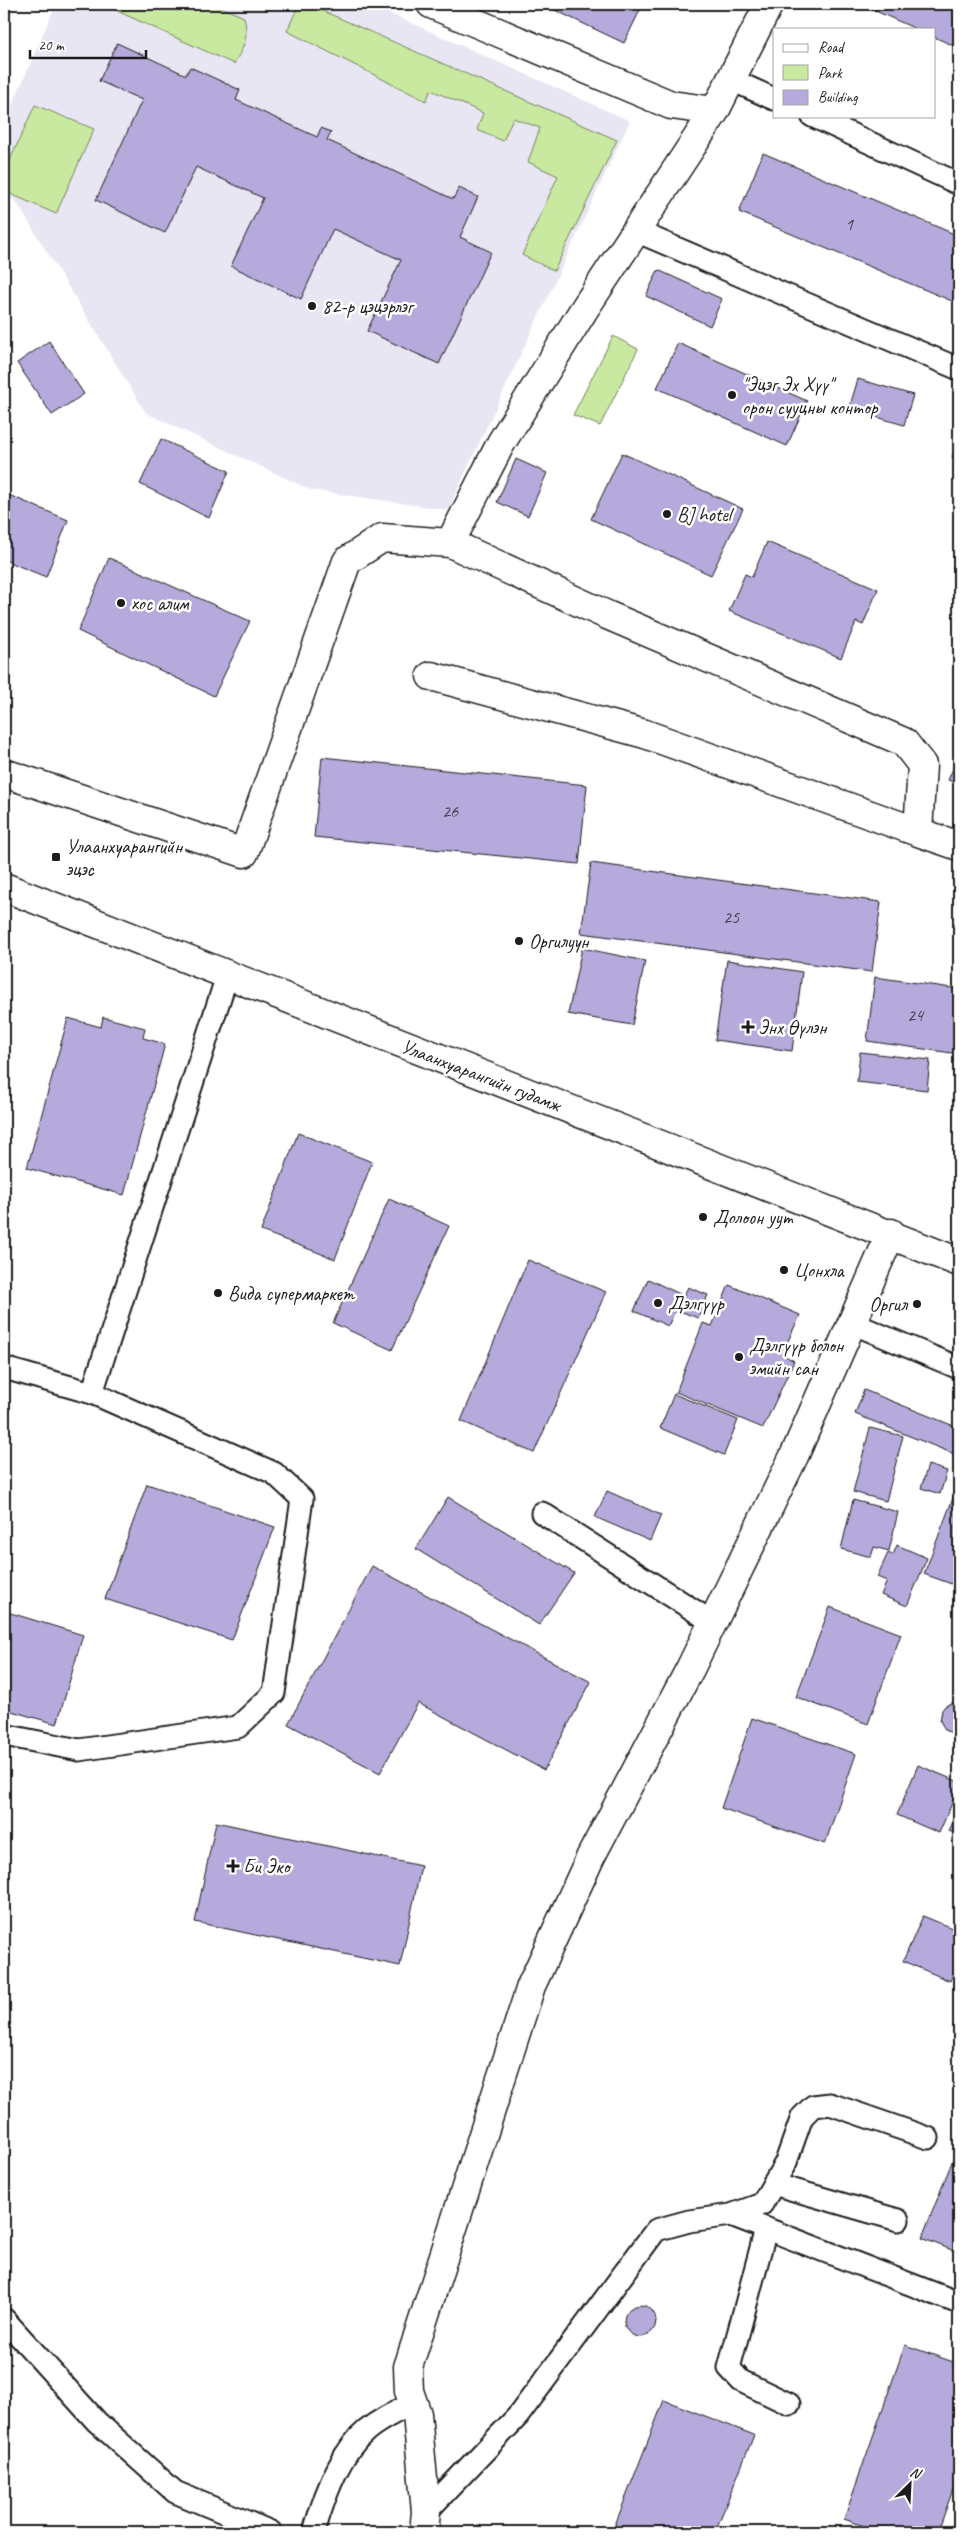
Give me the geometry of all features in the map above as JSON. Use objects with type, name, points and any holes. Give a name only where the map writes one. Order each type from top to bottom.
[{"type":"street","points":[[431,4],[671,105],[715,111]]},
{"type":"street","points":[[450,543],[501,443],[583,311],[715,111],[769,4]]},
{"type":"street","points":[[4,773],[244,854],[347,561],[382,538],[450,543],[607,615],[904,742],[922,765],[918,832]]},
{"type":"street","points":[[431,676],[645,734],[959,846]]},
{"type":"street","name":"Улаанхуарангийн гудамж","points":[[4,887],[227,976],[891,1233],[959,1262]]},
{"type":"street","points":[[425,2522],[417,2414],[412,2404],[408,2381],[415,2343],[531,1986],[592,1856],[712,1622],[795,1454],[891,1233]]},
{"type":"lane","points":[[732,80],[773,99]]},
{"type":"lane","points":[[816,118],[959,184]]},
{"type":"lane","points":[[636,231],[959,369]]},
{"type":"lane","points":[[92,1393],[227,976]]},
{"type":"lane","points":[[852,1323],[959,1368]]},
{"type":"lane","points":[[4,1368],[92,1393],[274,1473],[302,1499],[274,1693],[238,1727],[79,1750],[4,1735]]},
{"type":"lane","points":[[542,1513],[712,1622]]},
{"type":"lane","points":[[425,2522],[518,2416],[656,2230],[689,2221],[731,2215],[762,2204],[786,2162],[802,2117],[813,2106],[830,2104],[928,2138]]},
{"type":"lane","points":[[774,2184],[898,2220]]},
{"type":"lane","points":[[731,2215],[959,2303]]},
{"type":"lane","points":[[766,2229],[729,2368],[741,2381],[789,2404]]},
{"type":"lane","points":[[4,2319],[97,2422],[175,2492],[271,2532]]},
{"type":"lane","points":[[314,2532],[334,2475],[352,2448],[365,2432],[388,2416],[412,2404]]},
{"type":"shaded area","name":"82-р цэцэрлэг","points":[[56,4],[369,4],[630,121],[448,510],[311,490],[146,413],[15,200],[4,195],[4,124]]},
{"type":"green space","points":[[121,4],[213,4],[244,17],[245,42],[234,64],[117,11]]},
{"type":"green space","points":[[299,4],[307,4],[617,140],[554,271],[522,255],[558,176],[528,162],[540,128],[513,118],[503,141],[477,130],[483,113],[431,90],[426,101],[287,31]]},
{"type":"green space","points":[[35,105],[94,129],[56,214],[4,191],[4,173]]},
{"type":"green space","points":[[613,336],[638,349],[600,426],[573,415]]},
{"type":"building","points":[[542,4],[643,4],[624,43]]},
{"type":"building","points":[[860,4],[959,4],[959,48],[936,38],[936,28],[914,28]]},
{"type":"building","points":[[117,43],[186,75],[190,67],[240,90],[236,100],[317,137],[321,128],[331,132],[327,140],[453,199],[459,188],[478,197],[460,237],[491,252],[439,364],[367,331],[401,260],[333,229],[301,299],[231,266],[263,198],[196,167],[165,233],[96,200],[142,100],[99,81]]},
{"type":"building","points":[[763,153],[959,236],[959,304],[739,212]]},
{"type":"building","points":[[658,270],[722,299],[710,326],[646,296]]},
{"type":"building","points":[[49,341],[84,394],[52,415],[17,363]]},
{"type":"building","name":"\"Эцэг Эх Хүү\" орон сууцны контор","points":[[678,343],[807,401],[787,446],[657,388]]},
{"type":"building","points":[[858,379],[913,395],[904,425],[849,409]]},
{"type":"building","points":[[161,439],[229,471],[209,518],[140,484]]},
{"type":"building","points":[[959,441],[959,461],[952,457]]},
{"type":"building","name":"BJ hotel","points":[[622,453],[743,509],[711,575],[591,519]]},
{"type":"building","points":[[516,459],[547,473],[528,516],[497,502]]},
{"type":"building","points":[[4,493],[68,520],[46,577],[4,560]]},
{"type":"building","points":[[767,542],[878,589],[863,625],[856,622],[841,658],[729,611],[745,574],[752,577]]},
{"type":"building","points":[[109,558],[250,621],[214,696],[78,631]]},
{"type":"building","points":[[959,755],[959,784],[948,780]]},
{"type":"building","points":[[322,757],[587,785],[579,864],[314,837]]},
{"type":"building","points":[[591,863],[881,902],[872,972],[581,933]]},
{"type":"building","points":[[582,948],[645,961],[632,1025],[568,1014]]},
{"type":"building","points":[[727,960],[802,972],[792,1051],[715,1040]]},
{"type":"building","points":[[875,977],[959,989],[959,1054],[867,1041]]},
{"type":"building","points":[[103,1017],[145,1028],[143,1038],[165,1044],[124,1195],[27,1168],[68,1018],[101,1027]]},
{"type":"building","points":[[860,1052],[930,1060],[927,1090],[857,1082]]},
{"type":"building","points":[[298,1133],[372,1162],[335,1259],[261,1231]]},
{"type":"building","points":[[389,1199],[449,1226],[392,1350],[333,1323]]},
{"type":"building","points":[[528,1260],[606,1292],[534,1453],[461,1421]]},
{"type":"building","name":"Дэлгүүр","points":[[648,1279],[682,1295],[668,1326],[634,1311]]},
{"type":"building","name":"Дэлгүүр болон эмийн сан","points":[[729,1285],[800,1315],[782,1354],[794,1361],[763,1428],[676,1392],[703,1323],[712,1326]]},
{"type":"building","points":[[688,1287],[708,1295],[698,1318],[677,1310]]},
{"type":"building","points":[[864,1390],[959,1428],[959,1456],[855,1414]]},
{"type":"building","points":[[674,1394],[738,1420],[724,1455],[660,1428]]},
{"type":"building","points":[[870,1428],[903,1436],[886,1501],[853,1492]]},
{"type":"building","points":[[928,1465],[947,1471],[940,1494],[921,1488]]},
{"type":"building","points":[[147,1484],[275,1527],[232,1640],[105,1599]]},
{"type":"building","points":[[958,1485],[959,1580],[957,1586],[924,1574]]},
{"type":"building","points":[[607,1491],[661,1515],[650,1541],[595,1517]]},
{"type":"building","points":[[448,1497],[574,1573],[539,1625],[416,1549]]},
{"type":"building","points":[[853,1500],[898,1512],[889,1551],[874,1547],[871,1557],[841,1549]]},
{"type":"building","points":[[897,1545],[927,1558],[907,1606],[881,1595],[887,1581],[877,1577],[888,1553],[893,1555]]},
{"type":"building","points":[[372,1566],[591,1682],[544,1770],[418,1703],[380,1773],[288,1724]]},
{"type":"building","points":[[830,1607],[901,1634],[868,1724],[796,1697]]},
{"type":"building","points":[[4,1611],[83,1635],[57,1724],[4,1709]]},
{"type":"building","points":[[956,1701],[959,1702],[959,1734],[946,1731],[940,1721],[942,1710],[945,1706]]},
{"type":"building","points":[[752,1718],[856,1754],[825,1844],[721,1808]]},
{"type":"building","points":[[918,1765],[959,1782],[959,1787],[939,1833],[897,1815]]},
{"type":"building","points":[[959,1808],[959,1835],[949,1831]]},
{"type":"building","points":[[216,1822],[421,1866],[400,1966],[195,1922]]},
{"type":"building","points":[[923,1916],[959,1931],[959,1960],[950,1981],[903,1961]]},
{"type":"building","points":[[955,2154],[959,2156],[959,2253],[922,2238]]},
{"type":"building","points":[[640,2305],[652,2309],[656,2321],[652,2333],[640,2337],[628,2333],[624,2321],[628,2309]]},
{"type":"building","points":[[905,2345],[959,2364],[959,2472],[938,2532],[881,2532],[844,2519]]},
{"type":"building","points":[[664,2400],[754,2435],[715,2532],[619,2532],[613,2530]]},
{"type":"place","name":"82-р цэцэрлэг","points":[[312,306]]},
{"type":"place","name":"\"Эцэг Эх Хүү\" орон сууцны контор","points":[[732,395]]},
{"type":"place","name":"BJ hotel","points":[[667,514]]},
{"type":"place","name":"хос алим","points":[[121,603]]},
{"type":"place","name":"Улаанхуарангийн эцэс","points":[[56,857]]},
{"type":"place","name":"Оргилуун","points":[[519,941]]},
{"type":"place","name":"Энх Өүлэн","points":[[748,1027]]},
{"type":"place","name":"Долоон уут","points":[[703,1217]]},
{"type":"place","name":"Цонхла","points":[[784,1270]]},
{"type":"place","name":"Вида супермаркет","points":[[218,1293]]},
{"type":"place","name":"Дэлгүүр","points":[[658,1303]]},
{"type":"place","name":"Оргил","points":[[917,1304]]},
{"type":"place","name":"Дэлгүүр болон эмийн сан","points":[[739,1357]]},
{"type":"place","name":"Би Эко","points":[[233,1866]]}]
